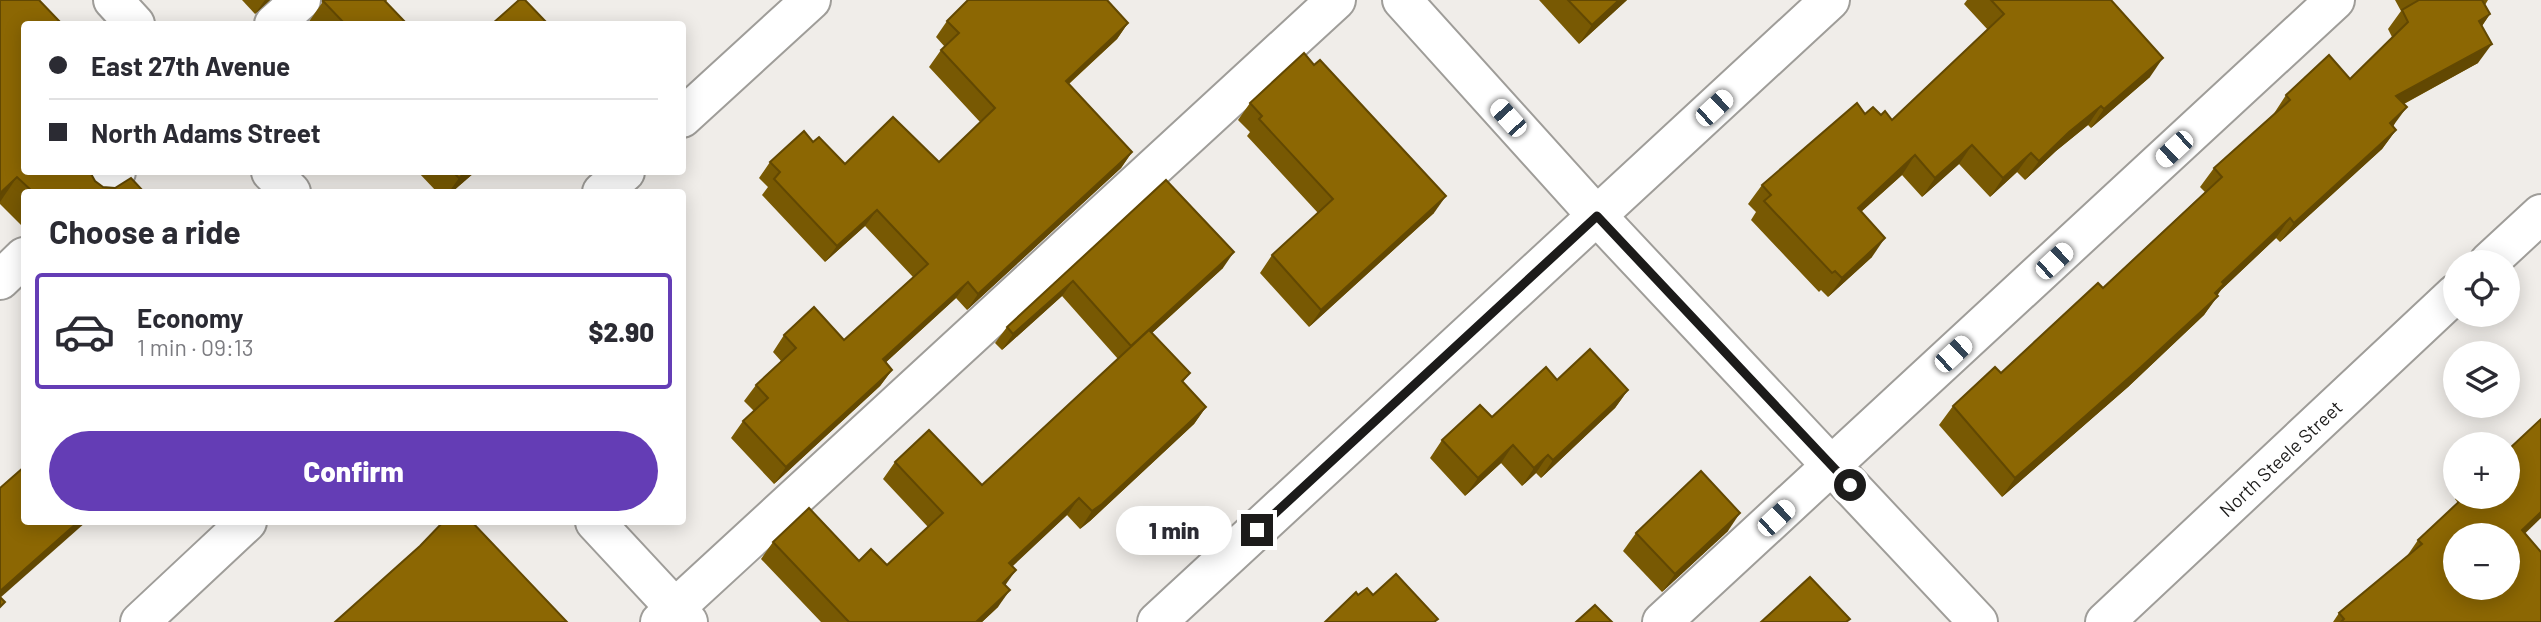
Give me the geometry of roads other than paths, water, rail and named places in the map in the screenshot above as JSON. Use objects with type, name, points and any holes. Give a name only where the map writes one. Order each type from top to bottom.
[{"type":"street","points":[[113,0],[132,21]]},
{"type":"street","points":[[277,21],[301,0]]},
{"type":"street","points":[[686,114],[811,0]]},
{"type":"street","points":[[597,525],[674,617],[1336,0]]},
{"type":"street","points":[[1402,0],[1597,216],[1978,622]]},
{"type":"street","points":[[1157,622],[1830,0]]},
{"type":"street","points":[[1662,622],[2335,0]]},
{"type":"street","points":[[96,189],[113,175]]},
{"type":"street","points":[[274,175],[288,189]]},
{"type":"street","points":[[605,189],[622,175]]},
{"type":"street","points":[[2502,250],[2541,214]]},
{"type":"street","points":[[0,280],[21,260]]},
{"type":"street","name":"North Steele Street","points":[[2105,622],[2443,305]]},
{"type":"street","points":[[140,622],[244,525]]}]
